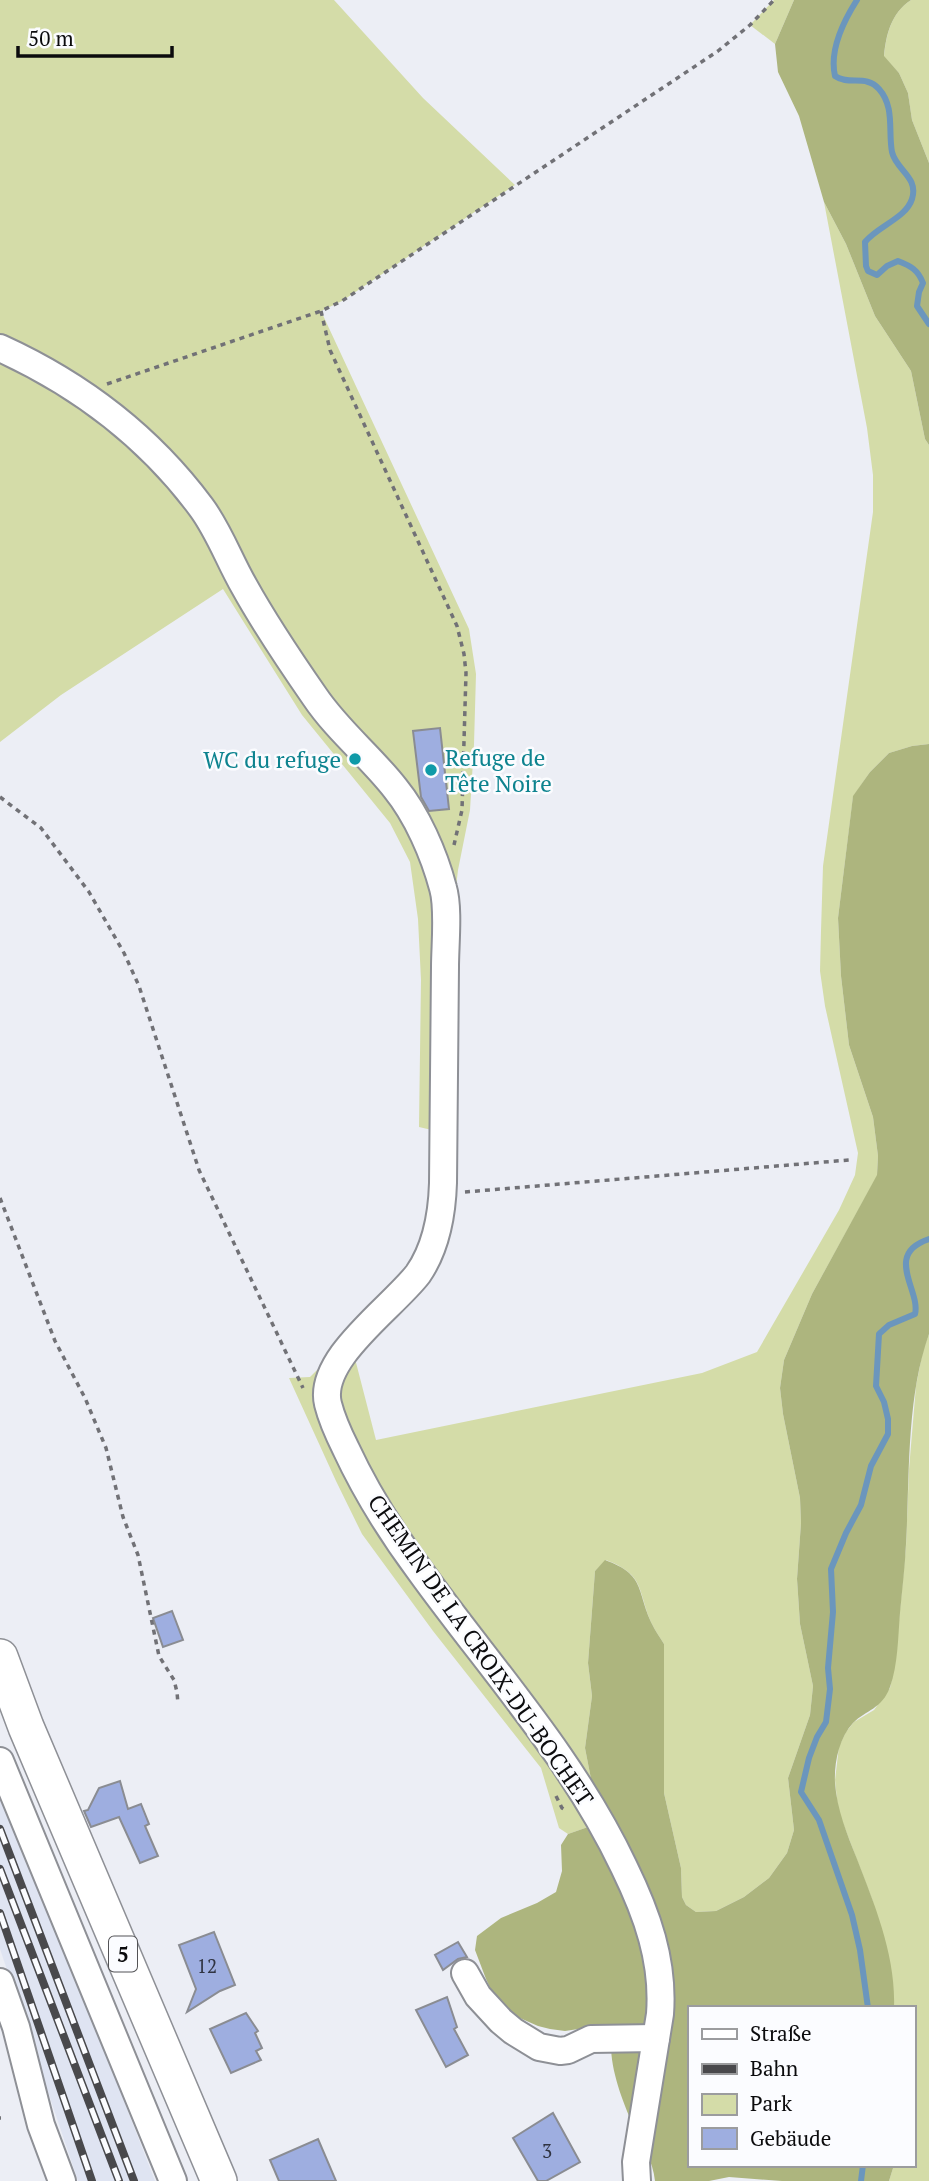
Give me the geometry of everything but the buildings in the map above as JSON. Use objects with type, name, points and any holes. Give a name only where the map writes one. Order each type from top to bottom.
[{"type":"main road","name":"5","points":[[0,1657],[26,1727],[219,2181]]},
{"type":"main road","name":"5","points":[[0,1698],[26,1727]]},
{"type":"street","name":"CHEMIN DE LA CROIX-DU-BOCHET","points":[[0,348],[82,393],[129,428],[202,508],[245,588],[316,698],[338,726],[396,788],[431,853],[444,890],[442,1192],[437,1231],[424,1264],[405,1289],[333,1367],[327,1383],[327,1402],[359,1476],[390,1530],[466,1634],[525,1707],[596,1812],[636,1891],[657,1953],[662,1997],[636,2162],[637,2181]]},
{"type":"street","points":[[0,1761],[173,2181]]},
{"type":"street","points":[[465,1973],[478,1996],[501,2021],[539,2047],[560,2051],[591,2039],[656,2038]]},
{"type":"street","points":[[0,1982],[16,2027],[41,2124],[62,2181]]},
{"type":"path","points":[[82,393],[321,311],[342,300],[687,73],[718,51],[774,0]]},
{"type":"path","points":[[321,311],[330,350],[457,625],[466,673],[462,810],[454,846]]},
{"type":"path","points":[[0,797],[41,828],[89,892],[124,953],[139,986],[200,1170],[304,1392]]},
{"type":"path","points":[[442,1192],[849,1160]]},
{"type":"path","points":[[0,1198],[55,1341],[85,1398],[106,1448],[123,1517],[138,1556],[159,1656],[174,1680],[178,1704]]},
{"type":"path","points":[[554,1787],[559,1804],[567,1811],[589,1814],[596,1812]]},
{"type":"shaded area","points":[[0,1786],[155,2181],[78,2181],[0,1949]]},
{"type":"green space","points":[[0,0],[334,0],[423,98],[515,185],[342,301],[321,311],[469,629],[476,674],[470,810],[454,904],[451,1176],[444,1230],[425,1273],[353,1351],[376,1440],[702,1373],[757,1352],[839,1210],[855,1175],[858,1153],[825,1006],[820,971],[823,866],[873,512],[873,475],[867,428],[824,202],[846,244],[875,316],[911,371],[925,439],[929,445],[929,744],[889,753],[870,772],[853,797],[838,918],[849,1045],[873,1117],[878,1156],[877,1176],[812,1294],[784,1360],[780,1388],[800,1498],[797,1579],[800,1624],[813,1686],[810,1715],[788,1778],[794,1830],[787,1853],[769,1878],[744,1897],[716,1911],[696,1912],[686,1905],[682,1897],[681,1868],[664,1793],[664,1644],[652,1624],[634,1578],[606,1560],[595,1571],[588,1663],[592,1696],[585,1748],[592,1784],[606,1814],[588,1827],[568,1834],[559,1828],[541,1768],[433,1631],[362,1534],[289,1378],[310,1377],[363,1327],[413,1269],[433,1228],[437,1193],[436,1131],[419,1127],[421,980],[418,919],[410,862],[390,823],[302,715],[223,589],[61,695],[0,742]]},
{"type":"green space","points":[[774,0],[794,0],[775,44],[750,25]]},
{"type":"green space","points":[[794,0],[911,0],[894,18],[886,40],[884,56],[899,73],[908,93],[912,120],[929,163],[929,445],[925,439],[911,371],[875,316],[846,244],[824,202],[799,116],[778,72],[775,44]]},
{"type":"green space","points":[[911,0],[929,0],[929,163],[912,120],[908,93],[899,73],[884,57],[894,18]]},
{"type":"green space","points":[[929,744],[929,1334],[916,1385],[913,1411],[906,1553],[895,1670],[883,1700],[853,1723],[844,1736],[838,1751],[835,1775],[843,1822],[888,1950],[894,2006],[688,2006],[688,2167],[893,2167],[889,2181],[782,2181],[729,2177],[709,2181],[655,2181],[650,2159],[618,2084],[612,2062],[611,2041],[585,2028],[565,2031],[550,2029],[513,2015],[494,1996],[486,1979],[475,1950],[477,1936],[501,1918],[556,1892],[562,1871],[561,1845],[568,1834],[588,1827],[592,1784],[585,1748],[592,1696],[588,1663],[595,1571],[605,1560],[634,1578],[652,1624],[664,1644],[664,1793],[681,1868],[682,1897],[686,1905],[696,1912],[716,1911],[744,1897],[769,1878],[787,1853],[794,1830],[788,1778],[810,1715],[813,1686],[800,1624],[797,1579],[800,1498],[780,1388],[784,1360],[812,1294],[877,1175],[878,1156],[873,1117],[849,1045],[838,918],[853,796],[870,772],[889,753]]},
{"type":"green space","points":[[929,1334],[929,2181],[889,2181],[893,2167],[915,2167],[915,2006],[894,2006],[873,1902],[838,1810],[835,1780],[839,1746],[846,1732],[854,1722],[874,1710],[890,1688],[895,1663],[906,1546],[916,1386]]},
{"type":"waterway","points":[[857,0],[842,27],[836,46],[835,76],[869,82],[884,96],[889,111],[892,152],[910,179],[913,191],[909,206],[865,242],[866,266],[868,271],[877,275],[898,261],[914,269],[923,283],[917,306],[929,324]]},
{"type":"waterway","points":[[868,2006],[852,1915],[819,1820],[801,1792],[809,1758],[826,1722],[833,1612],[831,1569],[861,1505],[871,1466],[888,1434],[884,1402],[876,1386],[879,1334],[889,1325],[915,1314],[906,1263],[908,1254],[915,1246],[929,1239]]},
{"type":"waterway","points":[[861,2181],[863,2167]]},
{"type":"railway","points":[[0,1829],[134,2181]]},
{"type":"railway","points":[[0,1869],[119,2181]]},
{"type":"railway","points":[[0,1913],[92,2181]]},
{"type":"place","name":"WC du refuge","points":[[355,759]]},
{"type":"place","name":"Refuge de Tête Noire","points":[[431,770]]}]
